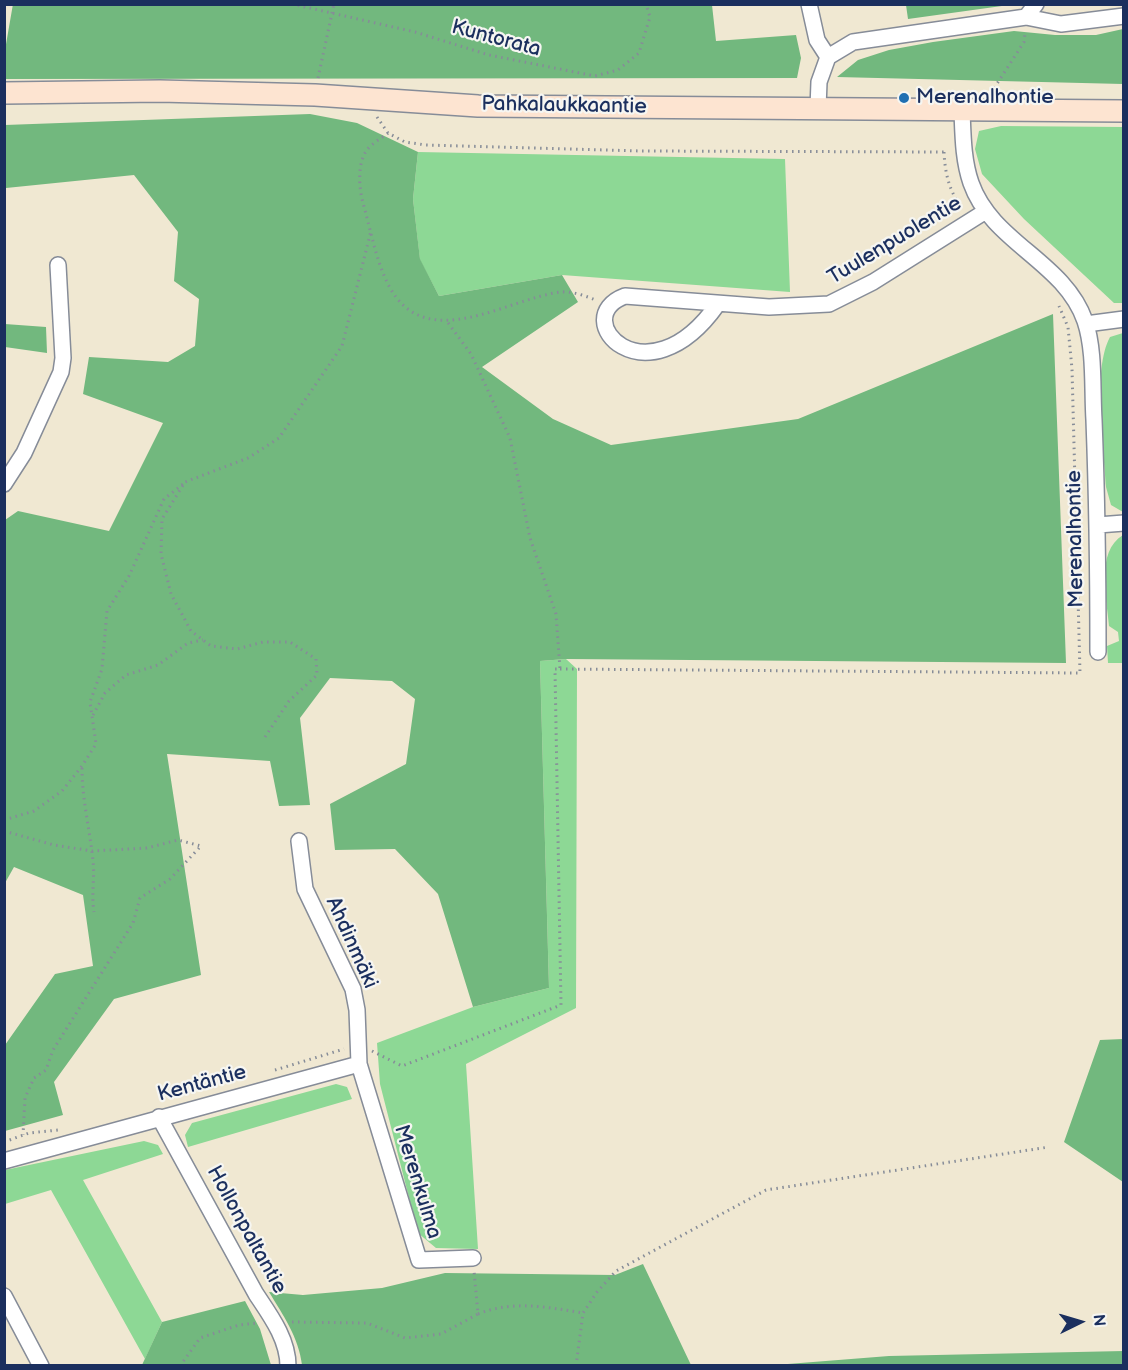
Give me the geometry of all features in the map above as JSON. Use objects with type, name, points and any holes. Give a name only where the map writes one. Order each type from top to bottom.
[{"type":"street","points":[[809,4],[817,40],[828,57]]},
{"type":"street","points":[[818,108],[819,82],[828,57],[852,42],[1031,11],[1061,24],[1124,16]]},
{"type":"street","name":"Pahkalaukkaantie","points":[[4,93],[160,91],[315,95],[478,106],[1124,111]]},
{"type":"street","name":"Merenalhontie","points":[[962,111],[964,152],[971,184],[986,211],[1003,231],[1052,270],[1078,305],[1086,324],[1092,377],[1098,525],[1098,652]]},
{"type":"street","name":"Tuulenpuolentie","points":[[609,306],[612,301],[625,296],[717,305],[791,307],[829,304],[873,282],[986,211]]},
{"type":"street","points":[[4,484],[24,453],[61,372],[63,358],[58,266]]},
{"type":"street","points":[[609,306],[606,311],[606,327],[614,343],[626,350],[640,353],[675,345],[701,327],[717,305]]},
{"type":"street","points":[[1086,324],[1124,319]]},
{"type":"street","points":[[1098,525],[1124,523]]},
{"type":"street","name":"Ahdinmäki","points":[[299,841],[305,889],[353,989],[357,1010],[359,1064]]},
{"type":"street","name":"Kentäntie","points":[[4,1161],[359,1064]]},
{"type":"street","name":"Merenkulma","points":[[359,1064],[419,1260],[473,1258]]},
{"type":"street","name":"Hollonpaltantie","points":[[159,1117],[274,1321],[283,1341],[288,1365]]},
{"type":"street","points":[[4,1296],[41,1365]]},
{"type":"path","name":"Kuntorata","points":[[292,4],[415,32],[489,55],[595,76],[618,70],[639,53],[650,17],[646,4]]},
{"type":"path","points":[[315,95],[334,4]]},
{"type":"path","points":[[980,93],[992,93],[1024,42],[1031,11]]},
{"type":"path","points":[[373,114],[388,133],[405,142],[426,145],[642,151],[964,152]]},
{"type":"path","points":[[388,133],[366,150],[360,174],[362,199],[390,287],[402,303],[421,316],[446,320],[473,318],[542,296],[563,292],[582,294],[609,306]]},
{"type":"path","points":[[944,152],[945,172],[954,198],[971,220]]},
{"type":"path","points":[[4,820],[34,811],[62,791],[96,744],[90,702],[102,669],[107,611],[129,576],[164,499],[185,482],[248,458],[279,438],[342,346],[371,231]]},
{"type":"path","points":[[357,1044],[402,1066],[561,1005],[555,669],[1080,673],[1077,485],[1072,369],[1068,327],[1056,299]]},
{"type":"path","points":[[446,320],[471,354],[510,438],[530,538],[556,614],[560,669]]},
{"type":"path","points":[[185,482],[162,519],[161,554],[171,594],[191,631],[211,646],[237,648],[263,642],[290,642],[316,659],[317,675],[289,701],[265,737]]},
{"type":"path","points":[[93,715],[105,693],[126,675],[159,665],[188,643],[203,640]]},
{"type":"path","points":[[82,766],[82,789],[95,881],[91,896],[94,912]]},
{"type":"path","points":[[4,831],[54,845],[92,851],[147,848],[178,840],[201,846],[170,879],[140,898],[133,923],[52,1050],[46,1070],[34,1078],[22,1108],[23,1135]]},
{"type":"path","points":[[576,1365],[576,1348],[583,1313],[597,1292],[616,1271],[766,1190],[1049,1147]]},
{"type":"path","points":[[473,1258],[478,1314]]},
{"type":"path","points":[[180,1365],[200,1338],[238,1324],[274,1321],[367,1323],[405,1338],[441,1334],[491,1308],[529,1304],[583,1313]]},
{"type":"green space","points":[[13,4],[712,5],[716,41],[796,35],[801,58],[797,78],[5,79],[5,50]]},
{"type":"green space","points":[[906,4],[1009,5],[908,19]]},
{"type":"green space","points":[[1123,29],[1123,84],[837,77],[858,60],[889,50],[933,42],[1014,31],[1055,35],[1096,35]]},
{"type":"green space","points":[[310,114],[357,123],[418,152],[413,199],[420,259],[439,296],[562,275],[578,302],[482,367],[553,419],[611,445],[798,419],[1053,314],[1066,663],[566,659],[540,661],[549,988],[473,1007],[438,894],[395,849],[335,850],[330,804],[406,764],[415,699],[392,681],[330,678],[300,718],[310,805],[279,806],[270,761],[167,754],[201,975],[114,999],[54,1082],[63,1115],[5,1131],[5,1045],[55,974],[93,966],[83,895],[14,867],[5,883],[5,520],[18,511],[109,531],[163,423],[83,394],[89,357],[168,362],[195,346],[199,299],[174,281],[178,232],[134,175],[6,188],[5,190],[5,125]]},
{"type":"green space","points":[[1001,126],[1123,127],[1123,303],[1114,303],[1024,219],[982,174],[975,149],[979,131]]},
{"type":"green space","points":[[418,152],[785,159],[790,292],[562,275],[439,296],[420,260],[413,199]]},
{"type":"green space","points":[[5,324],[46,327],[47,353],[5,347]]},
{"type":"green space","points":[[1124,333],[1123,512],[1111,505],[1106,487],[1100,388],[1105,351],[1110,337]]},
{"type":"green space","points":[[1123,535],[1123,663],[1108,663],[1107,646],[1119,641],[1118,632],[1109,626],[1105,589],[1106,564],[1114,543]]},
{"type":"green space","points":[[566,659],[577,669],[576,1008],[466,1064],[478,1249],[436,1248],[418,1233],[380,1084],[377,1043],[473,1007],[549,988],[540,661]]},
{"type":"green space","points":[[1124,1039],[1123,1182],[1064,1142],[1100,1040]]},
{"type":"green space","points":[[336,1084],[347,1087],[352,1099],[188,1147],[185,1135],[192,1123]]},
{"type":"green space","points":[[144,1141],[158,1145],[163,1154],[83,1180],[162,1322],[145,1359],[51,1190],[5,1204],[5,1170]]},
{"type":"green space","points":[[643,1264],[691,1365],[302,1365],[294,1336],[269,1292],[303,1295],[382,1288],[445,1273],[615,1275]]},
{"type":"green space","points":[[245,1301],[260,1329],[271,1365],[142,1365],[162,1322]]},
{"type":"green space","points":[[1124,1351],[1123,1366],[775,1365],[889,1356]]},
{"type":"place","name":"Merenalhontie","points":[[904,98]]}]
